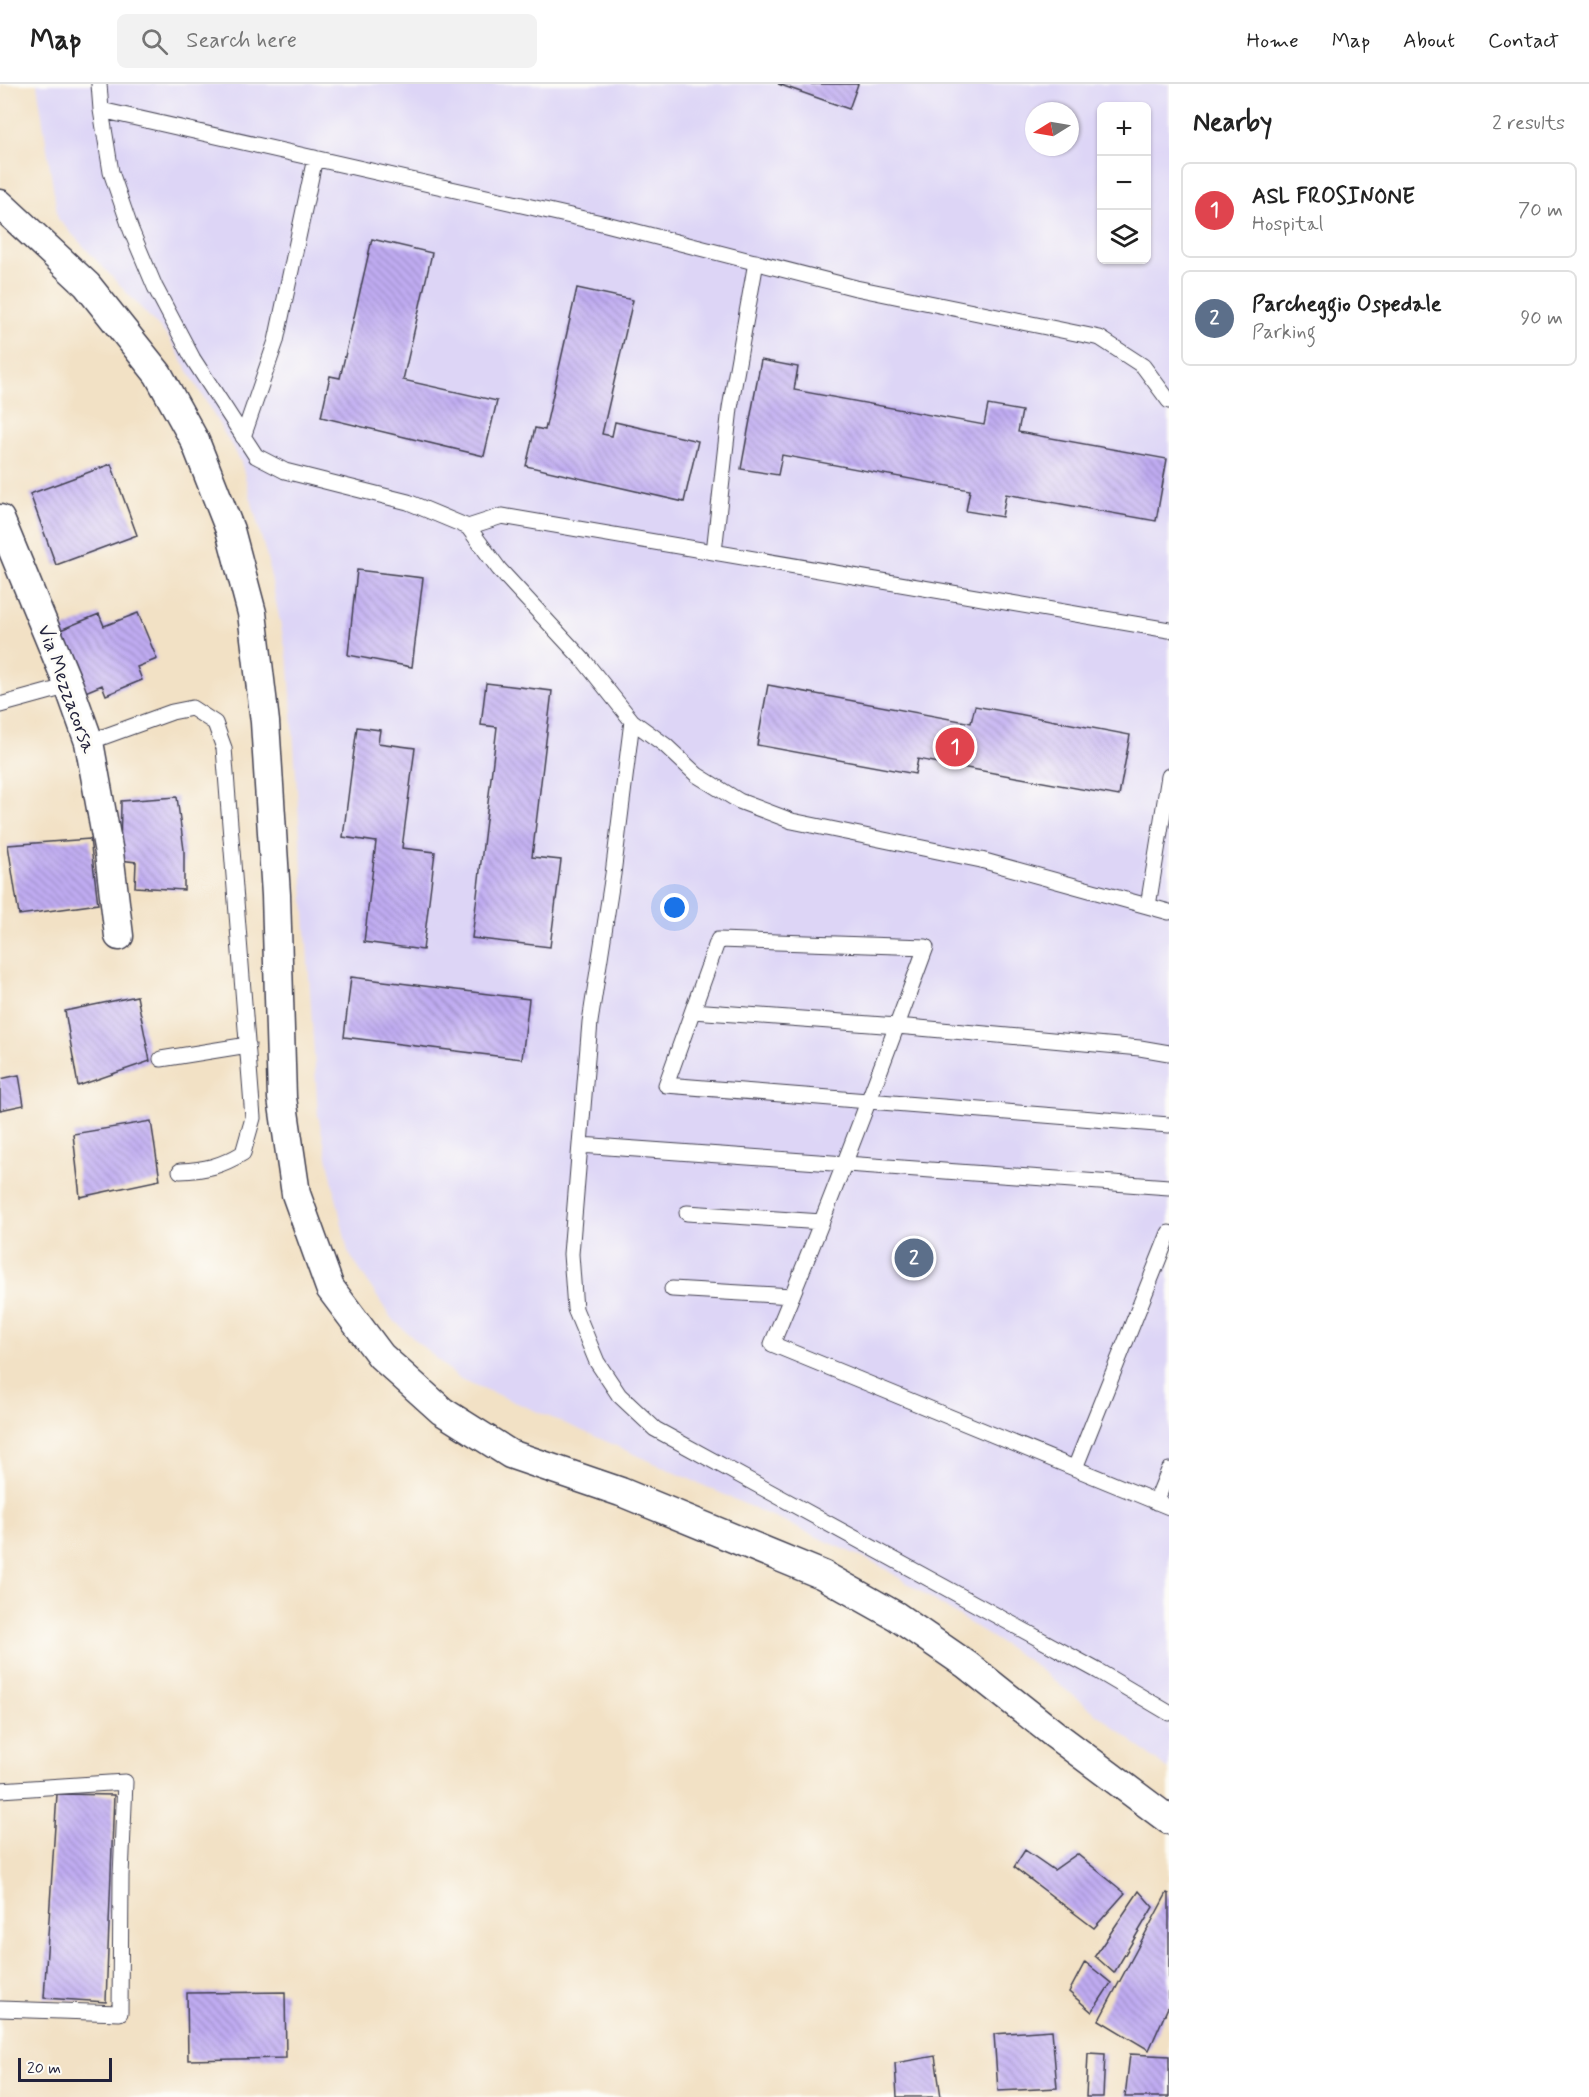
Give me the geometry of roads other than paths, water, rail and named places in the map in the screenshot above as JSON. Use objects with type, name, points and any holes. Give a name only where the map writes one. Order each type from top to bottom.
[{"type":"street","points":[[0,204],[87,285],[158,374],[195,441],[230,530],[252,613],[265,722],[276,895],[282,1098],[296,1194],[330,1288],[381,1356],[442,1412],[510,1454],[621,1492],[823,1575],[896,1617],[967,1665],[1169,1820]]},
{"type":"street","name":"Via Mezzacorsa","points":[[0,519],[69,686],[89,742],[109,853],[119,936]]},
{"type":"lane","points":[[99,84],[111,172],[154,287],[193,360],[256,456],[285,471],[408,502],[468,528],[499,570],[585,662],[632,721],[665,745],[697,775],[739,801],[792,820],[981,860],[1169,912]]},
{"type":"lane","points":[[101,110],[606,224],[856,288],[1100,338],[1143,366],[1169,400]]},
{"type":"lane","points":[[243,437],[276,341],[315,158]]},
{"type":"lane","points":[[714,552],[730,408],[756,262]]},
{"type":"lane","points":[[468,528],[502,516],[1169,630]]},
{"type":"lane","points":[[0,705],[69,686]]},
{"type":"lane","points":[[89,742],[172,712],[192,708],[215,723],[224,748],[253,1118],[243,1153],[225,1164],[202,1170],[180,1171]]},
{"type":"lane","points":[[632,721],[613,874],[590,1022],[571,1254],[575,1309],[597,1362],[619,1395],[655,1429],[1098,1671],[1169,1713]]},
{"type":"lane","points":[[1148,906],[1169,776]]},
{"type":"lane","points":[[1169,1125],[870,1100],[666,1085],[718,940],[926,947],[870,1100],[772,1344],[1163,1505],[1169,1470]]},
{"type":"lane","points":[[693,1011],[897,1026],[1140,1048],[1169,1053]]},
{"type":"lane","points":[[161,1059],[248,1045]]},
{"type":"lane","points":[[580,1145],[1169,1187]]},
{"type":"lane","points":[[687,1213],[822,1222]]},
{"type":"lane","points":[[1076,1468],[1169,1233]]},
{"type":"lane","points":[[672,1289],[792,1296]]},
{"type":"lane","points":[[0,1790],[125,1782],[121,1876],[120,2013],[0,2009]]},
{"type":"place","name":"ASL FROSINONE","points":[[955,747]]},
{"type":"place","name":"Parcheggio Ospedale","points":[[914,1258]]}]
